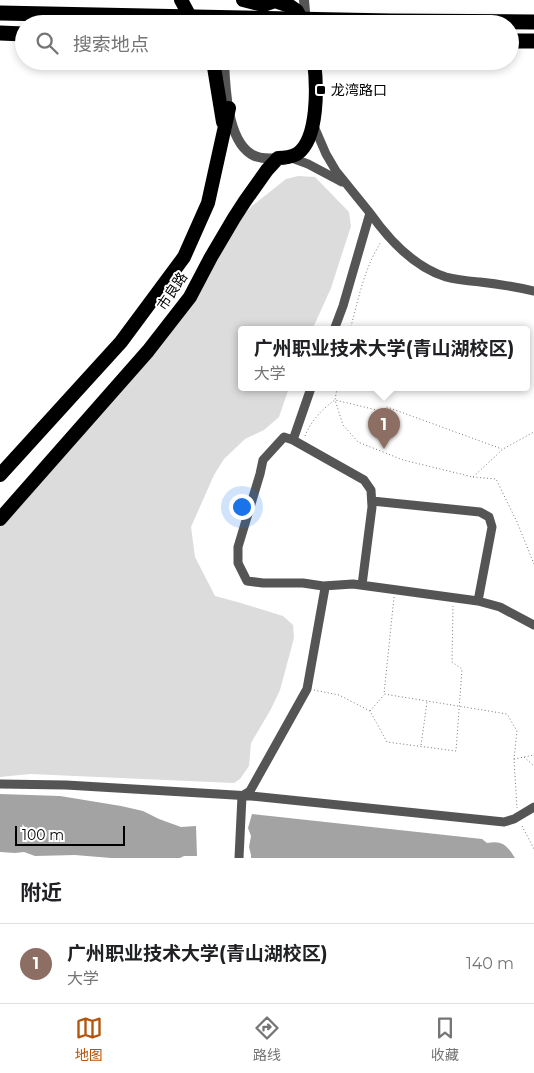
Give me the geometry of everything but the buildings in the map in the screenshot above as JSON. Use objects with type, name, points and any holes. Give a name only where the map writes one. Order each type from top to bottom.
[{"type":"highway","points":[[181,0],[189,15]]},
{"type":"highway","points":[[243,0],[264,3],[275,1],[290,6],[299,15]]},
{"type":"highway","points":[[0,14],[49,15]]},
{"type":"highway","points":[[519,22],[534,22]]},
{"type":"highway","points":[[0,33],[15,34]]},
{"type":"highway","points":[[519,41],[534,42]]},
{"type":"highway","name":"市良路","points":[[0,475],[121,342],[184,257],[208,203],[224,130],[214,70]]},
{"type":"highway","points":[[219,70],[225,79]]},
{"type":"highway","name":"市良路","points":[[0,519],[148,351],[190,297],[241,206],[267,170],[283,158],[296,154],[303,148],[309,138],[313,124],[315,102],[314,70]]},
{"type":"highway","points":[[224,130],[229,108]]},
{"type":"street","points":[[304,0],[305,15]]},
{"type":"street","points":[[246,15],[264,3]]},
{"type":"street","points":[[224,70],[234,130],[252,155],[283,158],[314,167],[346,184]]},
{"type":"street","points":[[313,124],[326,154],[346,184],[397,246],[426,268],[447,277],[534,291]]},
{"type":"street","points":[[336,326],[370,213]]},
{"type":"street","points":[[293,440],[310,391]]},
{"type":"street","points":[[362,586],[372,507],[371,490],[364,480],[293,440],[284,437],[263,460],[256,490],[238,547],[238,563],[247,581],[303,583],[323,586],[354,584],[362,586],[478,601],[500,607],[534,625]]},
{"type":"street","points":[[372,500],[480,512],[489,517],[492,527],[478,601]]},
{"type":"street","points":[[242,796],[250,791],[307,689],[325,588],[323,586]]},
{"type":"street","points":[[0,784],[66,785],[252,796],[504,822],[514,819],[534,807]]},
{"type":"street","points":[[239,858],[242,796]]},
{"type":"path","points":[[351,326],[362,286],[377,248],[386,234]]},
{"type":"path","points":[[336,391],[335,400],[343,425],[358,442],[403,460],[473,477],[496,479],[517,522],[534,564]]},
{"type":"path","points":[[302,445],[306,433],[323,408],[335,400],[381,412],[387,407],[503,449]]},
{"type":"path","points":[[473,477],[503,449],[534,432]]},
{"type":"path","points":[[370,711],[384,694],[395,590]]},
{"type":"path","points":[[307,689],[339,696],[370,711],[387,742],[456,751],[462,670],[452,662],[454,598]]},
{"type":"path","points":[[384,694],[507,714],[517,731],[514,759],[517,817],[534,849]]},
{"type":"path","points":[[421,747],[427,702]]},
{"type":"path","points":[[514,759],[534,755]]},
{"type":"path","points":[[524,757],[534,766]]},
{"type":"shaded area","points":[[298,176],[315,177],[349,212],[351,226],[331,288],[314,326],[238,326],[238,391],[288,391],[279,417],[264,430],[245,439],[224,459],[214,475],[191,527],[195,557],[215,596],[283,616],[293,625],[294,638],[280,690],[251,743],[249,766],[240,779],[234,783],[30,774],[0,777],[0,522],[173,325],[237,222],[252,206],[286,179]]},
{"type":"shaded area","points":[[0,794],[60,796],[143,811],[181,827],[196,826],[197,856],[184,856],[180,858],[111,858],[75,855],[35,856],[24,852],[0,852]]},
{"type":"shaded area","points":[[252,814],[482,839],[487,843],[497,842],[504,844],[515,858],[251,858],[249,847],[251,836],[248,828]]},
{"type":"place","name":"龙湾路口","points":[[321,90]]},
{"type":"place","name":"广州职业技术大学(青山湖校区)","points":[[384,449]]}]
